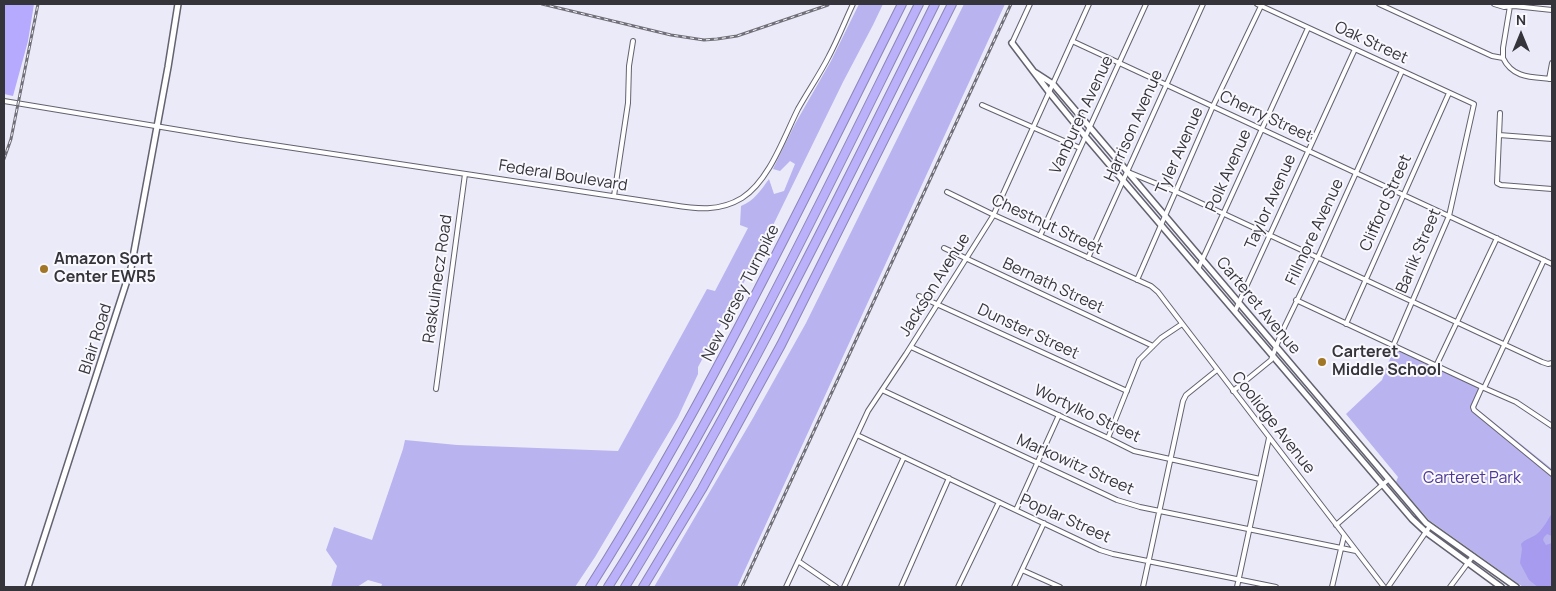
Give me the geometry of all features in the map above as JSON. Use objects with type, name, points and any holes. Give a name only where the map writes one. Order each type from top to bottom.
[{"type":"highway","name":"New Jersey Turnpike","points":[[590,587],[660,471],[742,323],[902,4]]},
{"type":"highway","name":"New Jersey Turnpike","points":[[608,587],[677,472],[756,330],[919,4]]},
{"type":"highway","points":[[625,587],[730,408],[935,4]]},
{"type":"highway","points":[[643,587],[702,489],[781,344],[952,4]]},
{"type":"street","name":"Blair Road","points":[[28,587],[131,268],[178,4]]},
{"type":"street","name":"Federal Boulevard","points":[[4,101],[465,174],[703,209],[715,208],[730,204],[748,193],[766,173],[799,107],[829,56],[853,4]]},
{"type":"street","points":[[1012,44],[1030,4]]},
{"type":"street","name":"Jackson Avenue","points":[[786,587],[868,411],[994,215],[1089,4]]},
{"type":"street","name":"Vanburen Avenue","points":[[1040,236],[1146,4]]},
{"type":"street","name":"Harrison Avenue","points":[[1088,258],[1203,4]]},
{"type":"street","points":[[1378,4],[1492,56],[1503,58]]},
{"type":"street","points":[[1494,4],[1504,7],[1510,5],[1552,10]]},
{"type":"street","name":"Oak Street","points":[[1258,5],[1474,104]]},
{"type":"street","name":"Tyler Avenue","points":[[1137,280],[1258,5]]},
{"type":"street","points":[[1510,5],[1503,48],[1503,58],[1509,68],[1517,74],[1551,79],[1552,63]]},
{"type":"street","name":"Polk Avenue","points":[[1198,269],[1308,28]]},
{"type":"street","points":[[614,196],[628,103],[629,66],[633,41]]},
{"type":"street","name":"Cherry Street","points":[[1072,41],[1552,264]]},
{"type":"street","name":"Carteret Avenue","points":[[1012,44],[1085,136],[1382,485],[1426,532],[1501,587]]},
{"type":"street","name":"Taylor Avenue","points":[[1235,311],[1355,49]]},
{"type":"street","name":"Carteret Avenue","points":[[1034,71],[1053,84],[1306,383],[1430,526],[1515,587]]},
{"type":"street","name":"Fillmore Avenue","points":[[1234,391],[1271,360],[1296,300],[1318,257],[1402,71]]},
{"type":"street","name":"Clifford Street","points":[[1346,324],[1449,93]]},
{"type":"street","name":"Barlik Street","points":[[1392,346],[1449,216],[1474,104]]},
{"type":"street","points":[[982,106],[1080,148]]},
{"type":"street","points":[[1500,113],[1497,183],[1501,185],[1552,189]]},
{"type":"street","points":[[1499,135],[1552,139]]},
{"type":"street","points":[[1128,172],[1177,192],[1550,363]]},
{"type":"street","name":"Raskulinecz Road","points":[[436,388],[465,174]]},
{"type":"street","name":"Chestnut Street","points":[[947,192],[1137,280]]},
{"type":"street","points":[[1436,366],[1497,238]]},
{"type":"street","name":"Bernath Street","points":[[944,248],[1153,346]]},
{"type":"street","points":[[1544,260],[1473,407],[1474,410],[1552,474]]},
{"type":"street","name":"Coolidge Avenue","points":[[1137,280],[1158,292],[1384,587]]},
{"type":"street","name":"Dunster Street","points":[[919,296],[1127,391]]},
{"type":"street","points":[[1296,300],[1516,402],[1552,426]]},
{"type":"street","points":[[1108,438],[1139,360],[1161,338],[1182,324]]},
{"type":"street","name":"Wortylko Street","points":[[911,346],[1134,451],[1260,479]]},
{"type":"street","points":[[1143,587],[1183,401],[1186,395],[1217,370]]},
{"type":"street","points":[[1300,388],[1306,383]]},
{"type":"street","name":"Markowitz Street","points":[[882,390],[1117,500],[1160,511],[1356,551]]},
{"type":"street","points":[[1016,510],[1059,415]]},
{"type":"street","name":"Poplar Street","points":[[857,435],[1100,550],[1276,587]]},
{"type":"street","points":[[1237,587],[1269,438]]},
{"type":"street","points":[[1349,446],[1356,440]]},
{"type":"street","points":[[844,587],[904,457]]},
{"type":"street","points":[[901,587],[949,478]]},
{"type":"street","points":[[1336,524],[1389,479]]},
{"type":"street","points":[[958,587],[998,502]]},
{"type":"street","points":[[1014,587],[1044,523]]},
{"type":"street","points":[[1388,587],[1430,526]]},
{"type":"street","points":[[1332,587],[1344,535]]},
{"type":"street","points":[[1450,587],[1473,556]]},
{"type":"street","points":[[798,561],[836,587]]},
{"type":"street","points":[[1022,570],[1060,587]]},
{"type":"green space","points":[[859,4],[883,4],[757,258],[698,367],[698,374],[678,417],[595,557],[575,587],[381,587],[382,584],[368,580],[357,587],[331,587],[337,566],[326,550],[334,527],[372,540],[405,440],[457,445],[618,451],[707,289],[715,291],[748,228],[740,225],[741,206],[753,198],[769,179],[774,194],[784,191],[795,164],[790,161],[780,171],[773,169],[795,124],[831,61]]},
{"type":"green space","points":[[964,4],[1005,4],[737,587],[654,587],[806,323]]},
{"type":"green space","name":"Carteret Park","points":[[1395,348],[1484,388],[1476,408],[1552,469],[1552,587],[1523,587],[1429,520],[1396,482],[1398,477],[1346,414],[1382,380]]},
{"type":"shaded area","points":[[4,4],[34,4],[28,41],[13,96],[4,94]]},
{"type":"shaded area","points":[[1552,513],[1552,536],[1547,534],[1543,540],[1546,545],[1552,543],[1552,587],[1538,587],[1529,580],[1520,563],[1521,544],[1540,531]]},
{"type":"railway","points":[[4,159],[11,139],[38,4]]},
{"type":"railway","points":[[542,4],[671,35],[704,40],[737,36],[828,5]]},
{"type":"railway","points":[[742,587],[1011,4]]},
{"type":"place","name":"Amazon Sort Center EWR5","points":[[44,269]]},
{"type":"place","name":"Carteret Middle School","points":[[1322,362]]}]
